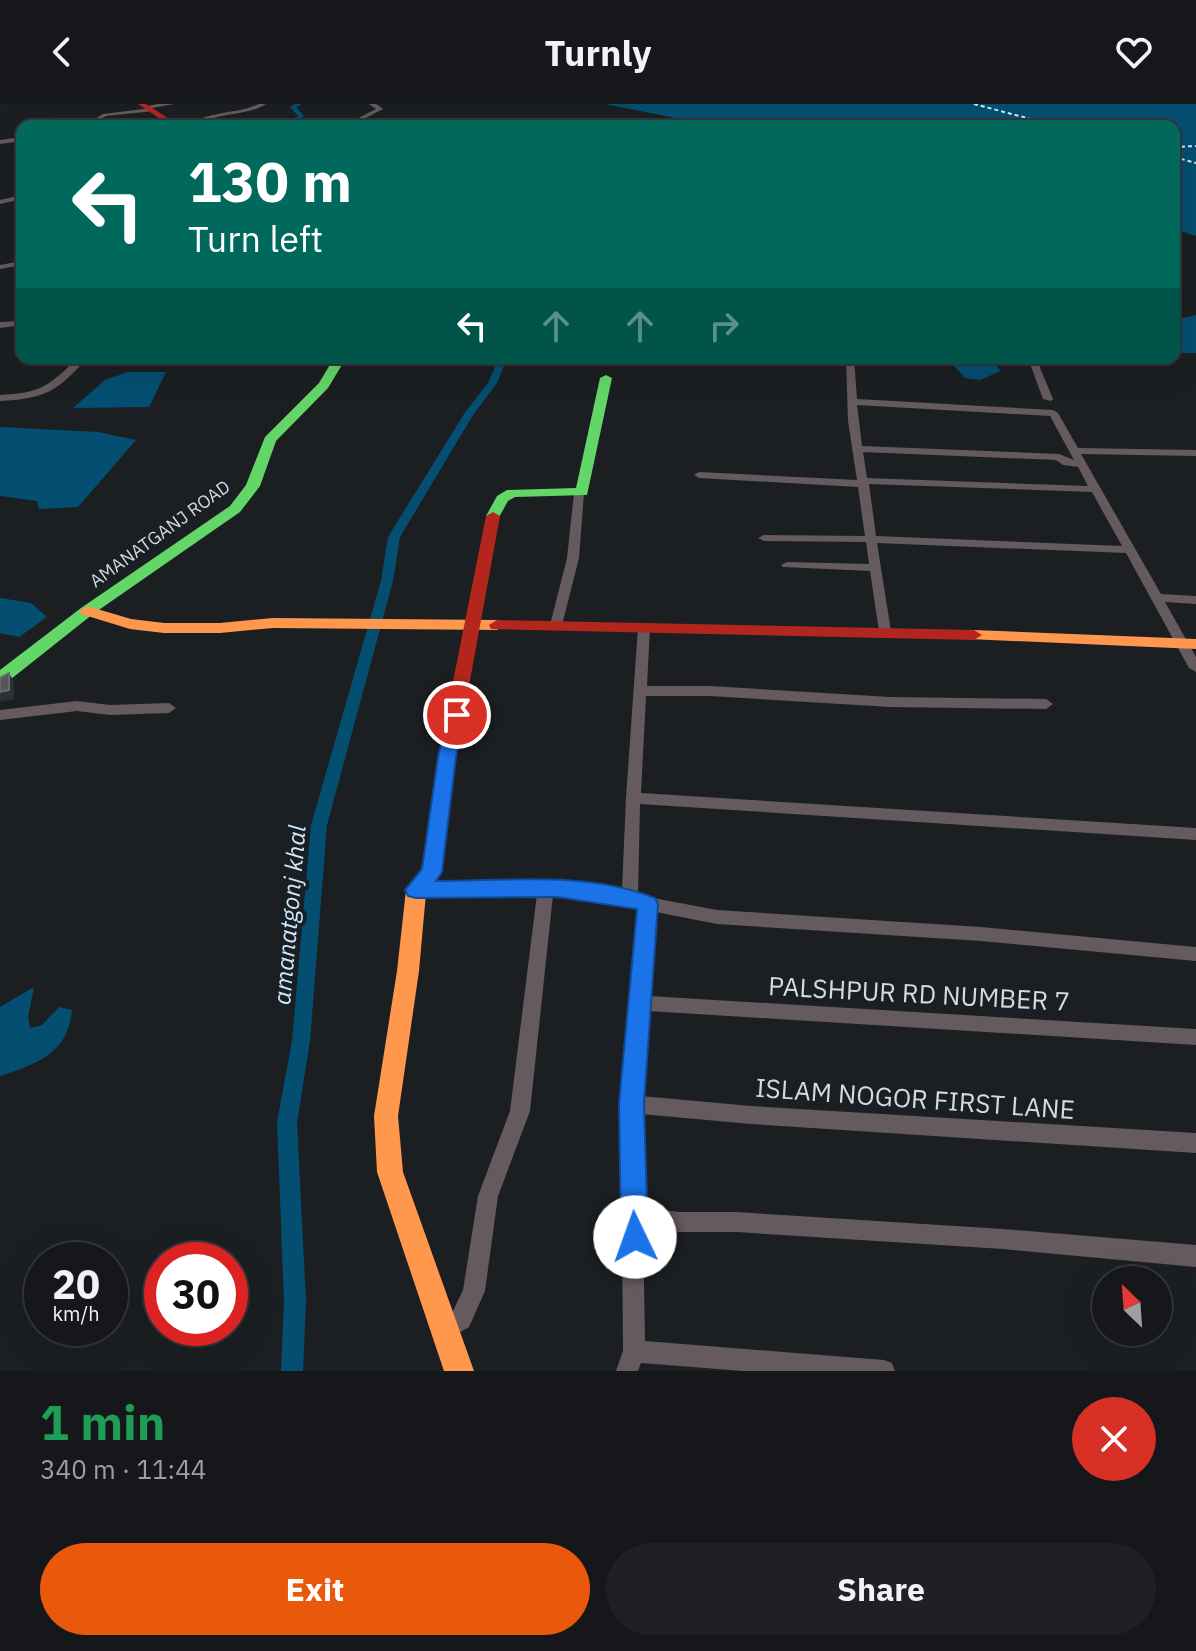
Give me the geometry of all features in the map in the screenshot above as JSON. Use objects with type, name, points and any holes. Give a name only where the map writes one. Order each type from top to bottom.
[{"type":"street","points":[[96,120],[105,115],[171,104]]},
{"type":"street","points":[[198,120],[263,104]]},
{"type":"street","points":[[358,120],[380,109],[372,104]]},
{"type":"street","points":[[147,107],[167,120]]},
{"type":"street","points":[[0,398],[43,394],[64,379],[78,364]]},
{"type":"street","name":"AMANATGANJ ROAD","points":[[0,679],[87,611],[245,499],[270,440],[324,385],[336,364]]},
{"type":"street","points":[[850,364],[852,402],[885,631]]},
{"type":"street","points":[[1034,364],[1048,399]]},
{"type":"street","points":[[556,625],[573,558],[579,493],[586,482],[606,378]]},
{"type":"street","points":[[852,402],[1053,413],[1158,598],[1190,644],[1196,668]]},
{"type":"street","points":[[860,449],[1059,457],[1067,463],[1083,464]]},
{"type":"street","points":[[1076,451],[1196,453]]},
{"type":"street","points":[[699,475],[1097,489]]},
{"type":"street","points":[[459,1371],[390,1172],[386,1116],[408,971],[416,890],[431,872],[447,757],[495,508],[512,493],[579,493]]},
{"type":"street","points":[[764,538],[871,539],[1131,550]]},
{"type":"street","points":[[787,565],[875,568]]},
{"type":"street","points":[[1158,598],[1196,600]]},
{"type":"street","points":[[87,611],[130,624],[164,628],[348,623],[556,625],[885,631],[1190,644]]},
{"type":"street","points":[[644,627],[633,798],[639,901],[639,1003],[631,1104],[631,1361],[884,1371]]},
{"type":"street","points":[[641,691],[722,692],[890,702],[1046,704]]},
{"type":"street","points":[[0,715],[77,706],[110,710],[169,708]]},
{"type":"street","points":[[633,798],[1196,834]]},
{"type":"street","points":[[416,890],[546,889],[639,901],[717,917],[981,934],[1196,954]]},
{"type":"street","points":[[445,1330],[461,1319],[474,1291],[488,1196],[520,1111],[546,889]]},
{"type":"street","name":"PALSHPUR RD NUMBER 7","points":[[639,1003],[1196,1037]]},
{"type":"street","name":"ISLAM NOGOR FIRST LANE","points":[[631,1104],[751,1115],[1196,1143]]},
{"type":"street","points":[[633,1216],[679,1222],[736,1222],[1003,1239],[1196,1256]]},
{"type":"water","points":[[605,104],[1196,104],[1196,236],[1180,231],[1180,120],[685,120]]},
{"type":"water","points":[[1196,315],[1196,353],[1180,353],[1180,319]]},
{"type":"water","points":[[995,364],[1001,371],[980,380],[965,378],[954,366]]},
{"type":"water","points":[[128,372],[166,372],[149,407],[73,408],[105,380]]},
{"type":"water","points":[[0,427],[98,432],[136,440],[78,507],[39,509],[37,501],[0,496]]},
{"type":"water","points":[[0,598],[31,603],[47,617],[19,637],[0,633]]},
{"type":"water","points":[[34,987],[28,1017],[30,1028],[42,1025],[59,1007],[72,1010],[69,1025],[57,1047],[48,1055],[0,1076],[0,1007]]},
{"type":"building","points":[[9,673],[9,690],[0,692],[0,678]]},
{"type":"waterway","points":[[295,120],[301,116],[293,107],[299,104]]},
{"type":"waterway","name":"amanatgonj khal","points":[[292,1371],[295,1301],[287,1122],[301,1041],[319,825],[387,581],[394,537],[469,414],[492,383],[500,364]]},
{"type":"ferry route","points":[[974,104],[1034,120]]},
{"type":"ferry route","points":[[1180,147],[1196,146]]},
{"type":"ferry route","points":[[1180,159],[1196,163]]},
{"type":"traffic: fast","points":[[0,679],[87,611],[235,509],[253,486],[270,440],[324,385],[336,364]]},
{"type":"traffic: fast","points":[[493,516],[502,499],[512,493],[582,492],[606,378]]},
{"type":"traffic: slow","points":[[87,611],[130,624],[164,628],[220,628],[273,623],[497,625]]},
{"type":"traffic: slow","points":[[974,635],[1196,644]]},
{"type":"traffic: slow","points":[[435,846],[431,872],[416,890],[408,971],[386,1116],[390,1172],[459,1371]]},
{"type":"traffic: jam","points":[[141,104],[166,120]]},
{"type":"traffic: jam","points":[[435,846],[447,757],[493,516]]},
{"type":"traffic: jam","points":[[497,625],[974,635]]},
{"type":"route","points":[[457,715],[447,757],[431,872],[416,890],[557,889],[630,897],[648,904],[631,1104],[635,1237]]}]
